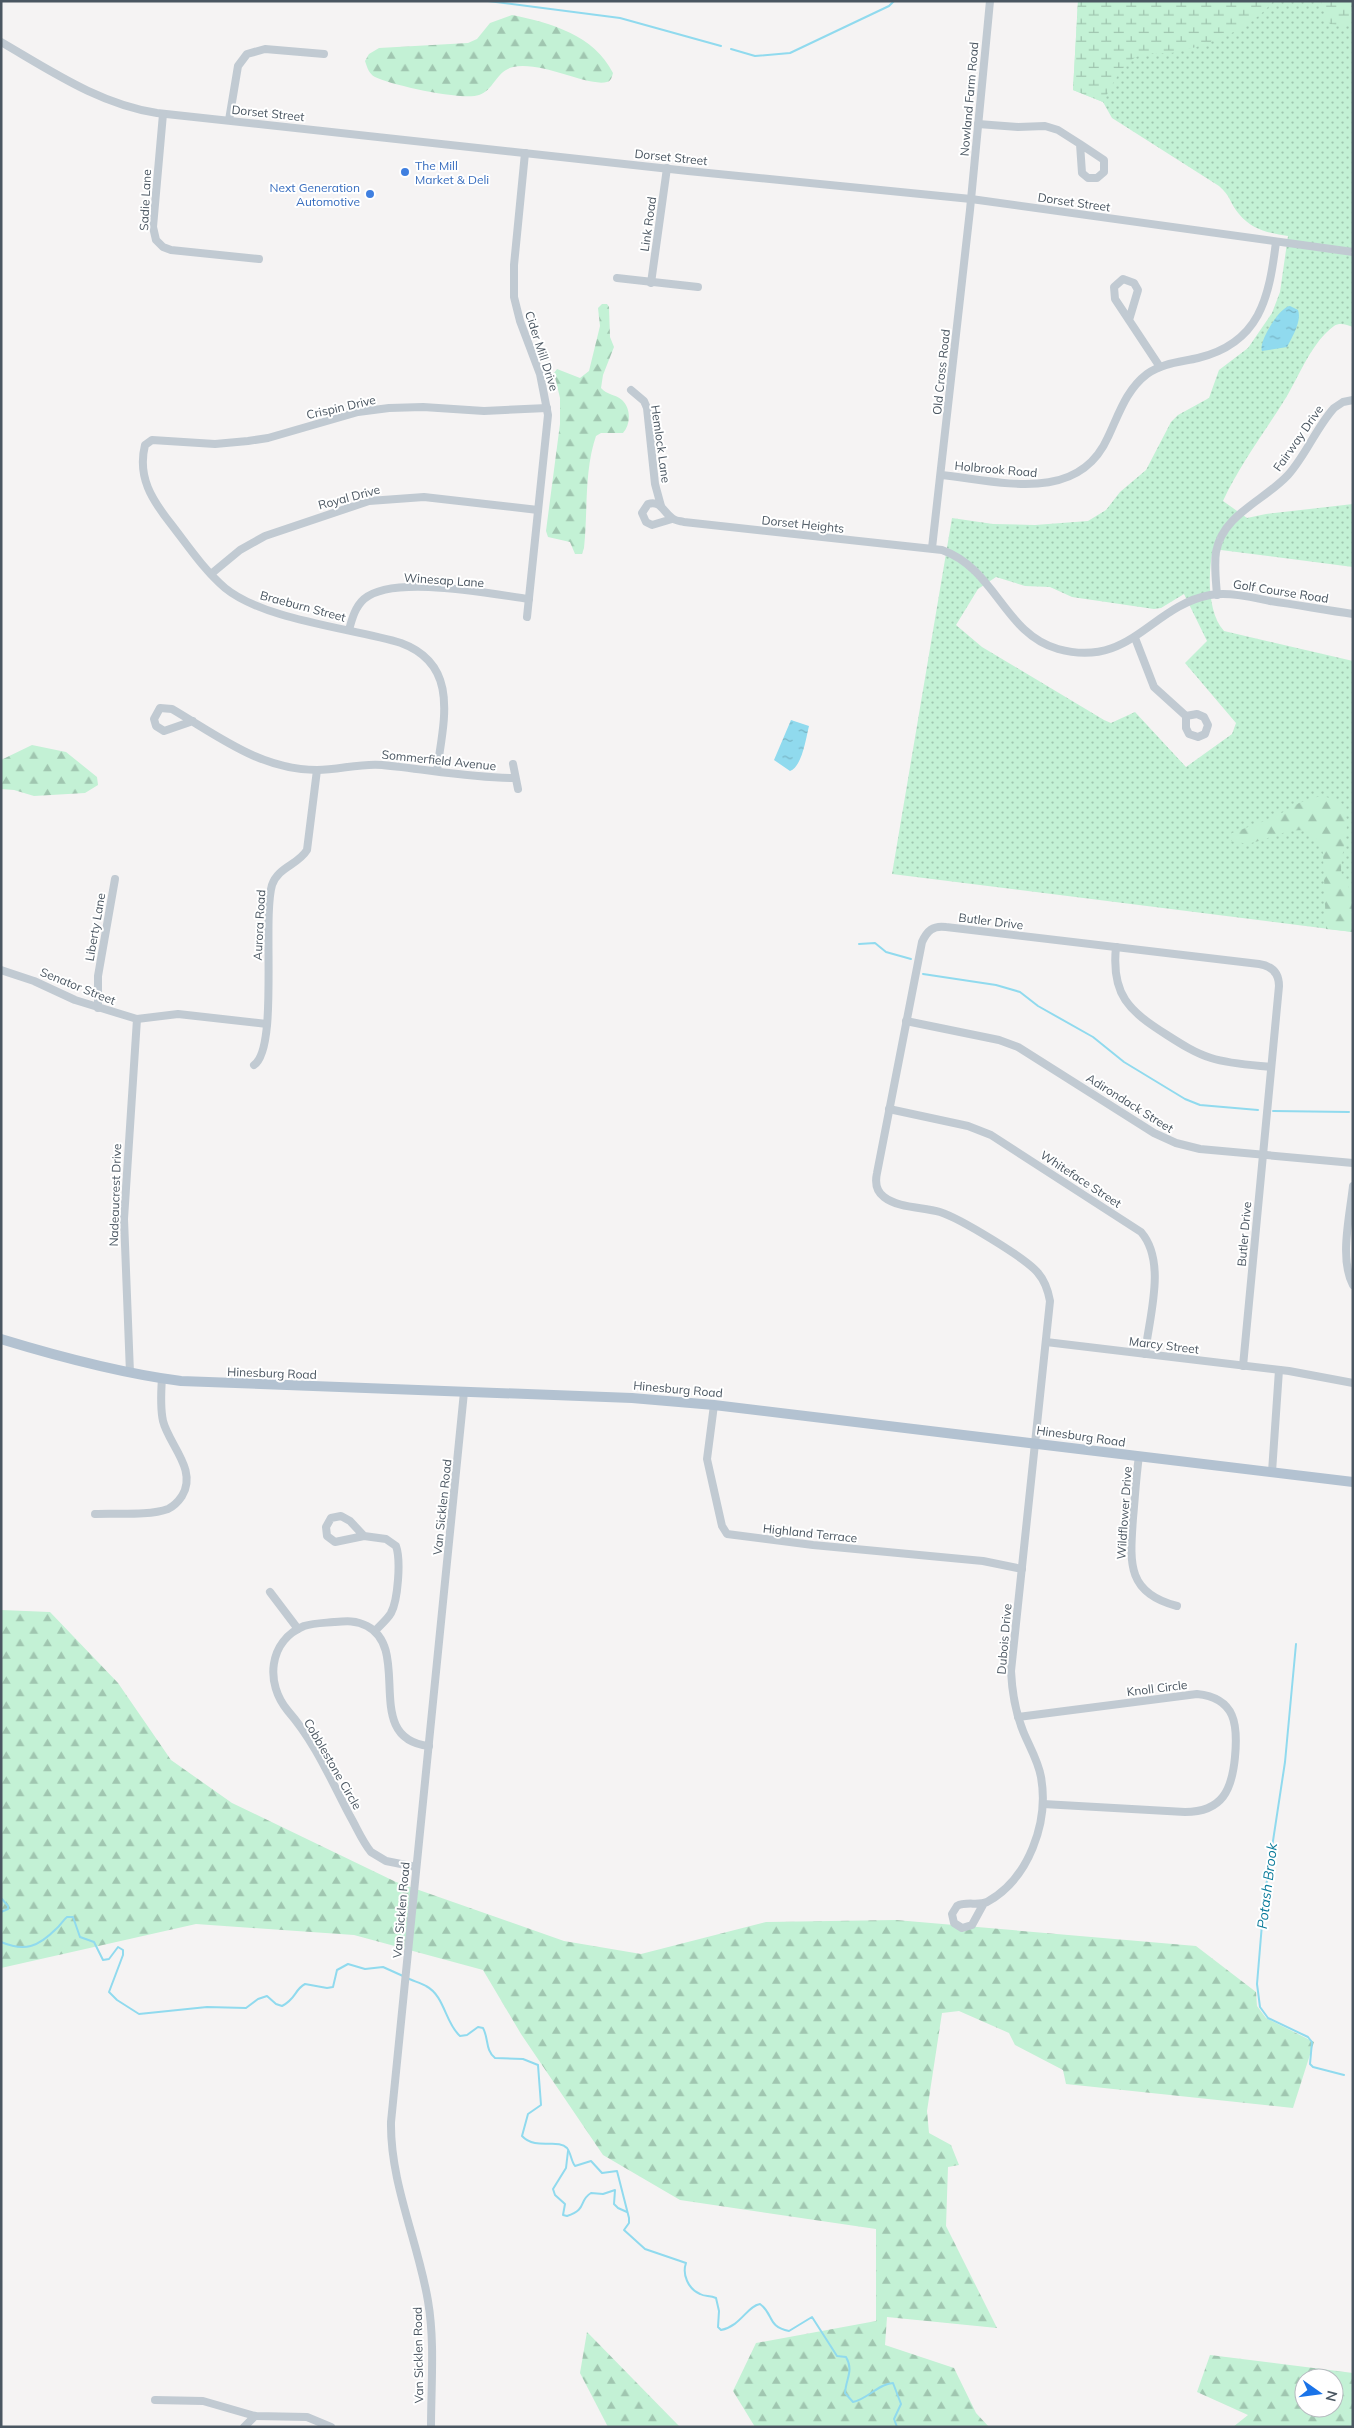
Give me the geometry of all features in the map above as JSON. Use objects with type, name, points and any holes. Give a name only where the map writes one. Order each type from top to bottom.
[{"type":"main road","name":"Hinesburg Road","points":[[1,1339],[71,1359],[130,1373],[162,1378],[204,1382],[632,1398],[714,1405],[1034,1442],[1353,1482]]},
{"type":"street","name":"Nowland Farm Road","points":[[971,199],[990,1]]},
{"type":"street","name":"Dorset Street","points":[[1,42],[58,76],[104,99],[131,108],[163,114],[971,199],[1353,252]]},
{"type":"street","points":[[229,120],[238,66],[246,54],[261,48],[324,54]]},
{"type":"street","name":"Sadie Lane","points":[[163,114],[153,222],[156,240],[163,247],[171,250],[259,259]]},
{"type":"street","points":[[978,124],[1018,127],[1045,126],[1058,130],[1080,144],[1104,160],[1104,172],[1097,178],[1088,178],[1082,173],[1080,144]]},
{"type":"street","name":"Cider Mill Drive","points":[[525,153],[514,265],[514,297],[520,321],[540,374],[547,408],[547,431],[527,617]]},
{"type":"street","name":"Link Road","points":[[651,282],[667,168]]},
{"type":"street","name":"Old Cross Road","points":[[932,548],[971,199]]},
{"type":"street","name":"Holbrook Road","points":[[941,475],[1041,485],[1068,478],[1089,464],[1100,453],[1131,390],[1140,380],[1160,367],[1219,350],[1237,340],[1250,328],[1261,311],[1268,292],[1276,242]]},
{"type":"street","points":[[617,278],[698,287]]},
{"type":"street","points":[[1129,320],[1138,290],[1134,283],[1123,279],[1114,287],[1113,295],[1129,320],[1160,367]]},
{"type":"street","name":"Hemlock Lane","points":[[631,390],[644,400],[647,408],[655,484],[661,506]]},
{"type":"street","name":"Fairway Drive","points":[[1217,594],[1216,552],[1228,526],[1238,515],[1288,474],[1334,408],[1343,402],[1353,400]]},
{"type":"street","name":"Crispin Drive","points":[[145,445],[152,440],[216,444],[248,442],[278,436],[350,414],[389,408],[424,407],[484,411],[547,408]]},
{"type":"street","name":"Braeburn Street","points":[[145,445],[144,477],[152,499],[211,574],[234,594],[255,606],[412,647],[425,656],[437,672],[443,686],[445,701],[437,771]]},
{"type":"street","name":"Royal Drive","points":[[211,574],[240,550],[265,536],[369,501],[424,497],[538,510]]},
{"type":"street","name":"Dorset Heights","points":[[661,506],[655,503],[645,506],[642,513],[646,522],[656,525],[672,519],[693,524],[932,548]]},
{"type":"street","points":[[661,506],[672,519]]},
{"type":"street","name":"Golf Course Road","points":[[932,548],[953,554],[968,563],[987,582],[1018,623],[1032,636],[1048,645],[1067,651],[1086,653],[1106,650],[1135,638],[1182,605],[1217,594],[1353,614]]},
{"type":"street","name":"Winesap Lane","points":[[349,630],[355,612],[364,599],[389,589],[423,587],[529,599]]},
{"type":"street","points":[[1135,638],[1154,687],[1186,716]]},
{"type":"street","name":"Sommerfield Avenue","points":[[193,722],[164,731],[156,726],[154,719],[158,710],[167,707],[254,757],[282,766],[317,770],[372,764],[484,777],[514,778]]},
{"type":"street","points":[[513,764],[514,778],[518,788]]},
{"type":"street","name":"Aurora Road","points":[[254,1065],[263,1053],[266,1024],[267,930],[270,892],[273,881],[280,871],[299,859],[307,850],[317,770]]},
{"type":"street","name":"Liberty Lane","points":[[98,1008],[98,976],[115,880]]},
{"type":"street","name":"Butler Drive","points":[[1034,1442],[1050,1309],[1049,1293],[1044,1281],[1034,1268],[951,1216],[935,1210],[891,1201],[880,1194],[876,1180],[922,942],[927,933],[933,928],[946,926],[1259,964],[1272,968],[1277,974],[1279,986],[1243,1366]]},
{"type":"street","points":[[1116,947],[1115,972],[1118,986],[1124,1000],[1140,1018],[1201,1054],[1230,1062],[1271,1067]]},
{"type":"street","name":"Senator Street","points":[[1,970],[34,981],[75,1000],[137,1019],[178,1014],[266,1024]]},
{"type":"street","name":"Nadeaucrest Drive","points":[[130,1373],[124,1219],[137,1019]]},
{"type":"street","name":"Adirondack Street","points":[[906,1022],[993,1039],[1018,1047],[1154,1133],[1176,1143],[1200,1149],[1353,1163]]},
{"type":"street","name":"Whiteface Street","points":[[890,1109],[968,1126],[991,1135],[1141,1232],[1150,1246],[1155,1261],[1145,1354]]},
{"type":"street","points":[[1353,1186],[1346,1258],[1347,1272],[1353,1285]]},
{"type":"street","name":"Marcy Street","points":[[1046,1342],[1279,1370],[1353,1383]]},
{"type":"street","points":[[1272,1472],[1279,1370]]},
{"type":"street","points":[[95,1514],[158,1512],[178,1502],[184,1494],[187,1474],[163,1422],[161,1408],[162,1378]]},
{"type":"street","name":"Van Sicklen Road","points":[[431,2427],[432,2336],[429,2302],[395,2166],[391,2137],[464,1392]]},
{"type":"street","name":"Highland Terrace","points":[[714,1405],[708,1463],[722,1526],[727,1534],[788,1543],[983,1561],[1022,1569]]},
{"type":"street","name":"Dubois Drive","points":[[984,1903],[1005,1888],[1027,1859],[1038,1834],[1043,1804],[1038,1768],[1018,1717],[1013,1695],[1011,1664],[1034,1442]]},
{"type":"street","name":"Wildflower Drive","points":[[1139,1456],[1132,1536],[1131,1564],[1133,1573],[1148,1594],[1161,1602],[1176,1606]]},
{"type":"street","points":[[364,1536],[350,1521],[341,1516],[332,1518],[326,1526],[328,1536],[335,1542],[364,1536],[390,1540],[396,1546],[398,1556],[393,1607],[375,1631]]},
{"type":"street","points":[[270,1592],[298,1629],[316,1623],[347,1621],[359,1623],[375,1631],[385,1651],[392,1712],[396,1726],[408,1740],[428,1746]]},
{"type":"street","name":"Cobblestone Circle","points":[[298,1629],[284,1640],[275,1658],[273,1680],[277,1694],[309,1738],[368,1848],[375,1856],[386,1861],[416,1867]]},
{"type":"street","name":"Knoll Circle","points":[[1018,1717],[1197,1694],[1211,1697],[1223,1704],[1231,1714],[1236,1726],[1237,1737],[1231,1782],[1224,1796],[1206,1809],[1186,1812],[1043,1804]]},
{"type":"street","points":[[156,2400],[203,2401],[255,2416],[307,2417],[331,2427]]},
{"type":"street","points":[[244,2427],[255,2416]]},
{"type":"green space","points":[[1078,1],[1353,1],[1353,327],[1344,324],[1334,326],[1313,349],[1287,396],[1237,474],[1223,501],[1247,518],[1353,504],[1353,567],[1213,549],[1210,569],[1210,592],[1214,614],[1224,631],[1353,661],[1353,932],[892,874],[952,518],[993,524],[1035,525],[1088,521],[1106,510],[1120,492],[1146,470],[1171,422],[1178,415],[1209,398],[1219,370],[1248,348],[1272,313],[1280,292],[1288,236],[1268,232],[1249,224],[1239,214],[1226,193],[1219,186],[1112,118],[1103,102],[1073,90]],"holes":[[[996,577],[1025,586],[1050,587],[1072,597],[1154,609],[1161,608],[1184,594],[1207,641],[1185,663],[1236,723],[1232,734],[1186,767],[1135,712],[1111,723],[1104,720],[982,647],[956,625],[978,589]]]},
{"type":"green space","points":[[1078,1],[1273,1],[1254,20],[1216,40],[1176,52],[1138,56],[1122,70],[1103,102],[1073,90]]},
{"type":"green space","points":[[1321,1],[1353,1],[1353,17],[1343,26],[1330,24],[1326,19]]},
{"type":"green space","points":[[512,15],[542,22],[583,40],[605,60],[613,73],[610,80],[598,83],[551,70],[525,66],[513,67],[503,72],[484,93],[458,96],[411,88],[383,80],[375,77],[368,70],[365,61],[369,54],[379,48],[468,43],[477,39],[490,23]]},
{"type":"green space","points":[[602,304],[607,304],[609,307],[610,337],[614,347],[603,375],[601,388],[625,403],[629,421],[623,433],[601,433],[596,436],[588,477],[584,548],[582,554],[575,554],[570,542],[548,537],[546,531],[560,424],[560,398],[554,373],[557,369],[580,378],[589,371],[600,326],[598,308]]},
{"type":"green space","points":[[32,745],[66,752],[97,777],[98,785],[85,793],[34,796],[14,790],[1,789],[1,760]]},
{"type":"green space","points":[[1317,797],[1326,797],[1340,801],[1344,809],[1347,825],[1341,873],[1353,897],[1353,932],[1326,929],[1323,853],[1318,841],[1311,833],[1302,830],[1293,831],[1251,843],[1231,841],[1232,833],[1273,818],[1299,803]]},
{"type":"green space","points":[[1,1610],[50,1612],[118,1683],[171,1760],[232,1803],[396,1882],[564,1941],[641,1954],[766,1922],[896,1920],[1196,1946],[1256,1992],[1257,2006],[1266,2018],[1314,2042],[1293,2108],[1066,2084],[1063,2070],[1015,2045],[1009,2033],[959,2011],[942,2013],[927,2111],[929,2133],[951,2145],[959,2165],[948,2167],[946,2226],[997,2328],[887,2317],[885,2345],[954,2368],[976,2413],[989,2427],[755,2427],[733,2391],[756,2343],[876,2321],[876,2229],[680,2200],[603,2155],[521,2034],[483,1970],[354,1935],[196,1924],[1,1968]]},
{"type":"green space","points":[[587,2332],[680,2427],[608,2427],[580,2373]]},
{"type":"green space","points":[[1210,2355],[1313,2368],[1294,2368],[1294,2418],[1344,2418],[1344,2372],[1353,2373],[1353,2427],[1233,2427],[1248,2415],[1197,2392]]},
{"type":"water","points":[[1290,306],[1298,310],[1299,319],[1287,347],[1262,351],[1263,341],[1270,326],[1280,312]]},
{"type":"water","points":[[791,720],[809,726],[798,764],[790,771],[774,760]]},
{"type":"waterway","points":[[488,1],[620,18],[721,46]]},
{"type":"waterway","points":[[731,49],[755,56],[790,53],[889,6],[894,1]]},
{"type":"waterway","points":[[859,944],[875,943],[886,952],[911,959]]},
{"type":"waterway","points":[[923,974],[996,985],[1020,992],[1038,1006],[1093,1037],[1124,1062],[1185,1099],[1200,1105],[1258,1110]]},
{"type":"waterway","points":[[1273,1111],[1349,1112]]},
{"type":"waterway","name":"Potash Brook","points":[[1296,1644],[1285,1762],[1264,1900],[1257,1984],[1260,2007],[1268,2018],[1308,2037],[1312,2042],[1310,2064],[1313,2067],[1344,2075]]},
{"type":"waterway","points":[[1,1898],[8,1906],[8,1909],[1,1912]]},
{"type":"waterway","points":[[1,1942],[17,1947],[37,1944],[67,1917],[73,1917],[80,1937],[94,1942],[103,1960],[109,1959],[118,1947],[123,1950],[123,1955],[109,1992],[117,2000],[139,2014],[207,2007],[246,2008],[258,1999],[267,1996],[276,2004],[282,2006],[305,1984],[327,1988],[333,1987],[337,1970],[348,1964],[365,1969],[383,1967],[403,1976]]},
{"type":"waterway","points":[[407,1978],[432,1990],[455,2031],[460,2036],[467,2035],[478,2027],[483,2028],[488,2048],[495,2058],[523,2059],[538,2065],[541,2105],[528,2114],[522,2136],[534,2143],[563,2145],[567,2148],[575,2166],[591,2161],[602,2173],[617,2171],[629,2218],[629,2223],[624,2230],[645,2249],[686,2263],[687,2281],[692,2289],[702,2295],[716,2298],[719,2311],[718,2327],[721,2330],[734,2325],[751,2308],[760,2304],[777,2326],[789,2331],[812,2317],[837,2356],[846,2357],[849,2371],[845,2393],[853,2402],[883,2386],[893,2383],[901,2404],[894,2419],[897,2427]]},
{"type":"waterway","points":[[568,2151],[566,2168],[553,2189],[555,2195],[565,2204],[563,2215],[567,2216],[578,2211],[591,2193],[603,2194],[615,2190],[614,2204],[627,2212]]},
{"type":"place","name":"The Mill Market & Deli","points":[[405,172]]},
{"type":"place","name":"Next Generation Automotive","points":[[370,194]]}]
